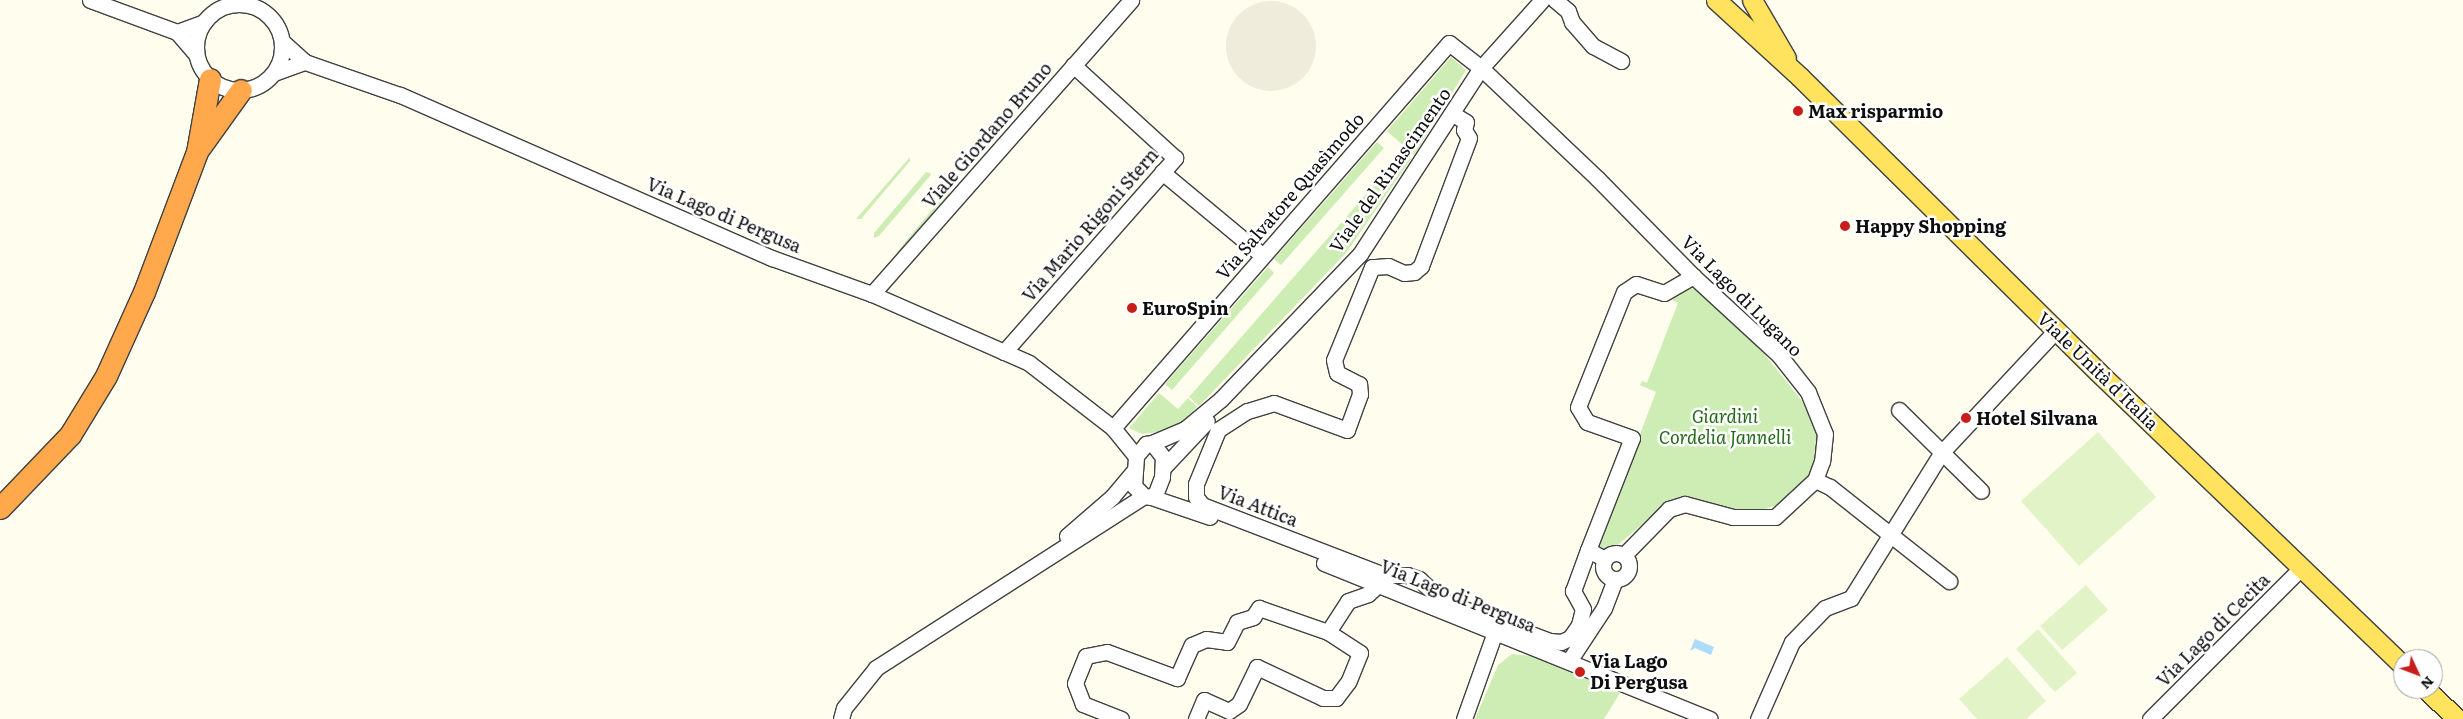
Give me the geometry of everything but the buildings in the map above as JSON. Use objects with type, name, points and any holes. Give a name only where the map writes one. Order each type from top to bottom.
[{"type":"highway","points":[[0,508],[70,435],[106,376],[144,292],[196,152],[210,80]]},
{"type":"highway","points":[[196,152],[241,90]]},
{"type":"main road","name":"Viale Unità d'Italia","points":[[1716,0],[1796,74],[2056,330],[2393,656]]},
{"type":"main road","name":"Viale Unità d'Italia","points":[[1752,0],[1796,74]]},
{"type":"main road","points":[[2436,699],[2457,719]]},
{"type":"street","points":[[90,0],[177,32],[196,54],[201,68],[210,80],[230,90],[254,88],[274,73],[305,62]]},
{"type":"street","name":"Viale Giordano Bruno","points":[[872,294],[1130,0]]},
{"type":"street","name":"Viale del Rinascimento","points":[[1221,399],[1360,254],[1453,114],[1481,68],[1542,0]]},
{"type":"street","points":[[1555,0],[1568,11],[1572,22],[1593,46],[1621,61]]},
{"type":"street","points":[[196,54],[199,32],[204,22],[213,13],[237,2],[268,7],[282,40],[282,52],[274,73]]},
{"type":"street","points":[[177,32],[204,22]]},
{"type":"street","name":"Via Salvatore Quasìmodo","points":[[1113,428],[1454,38],[1481,68]]},
{"type":"street","name":"Via Lago di Pergusa","points":[[282,40],[305,62],[400,95],[772,258],[872,294],[1029,363],[1057,382],[1142,454]]},
{"type":"street","name":"Via Mario Rigoni Stern","points":[[1004,352],[1175,158],[1073,65]]},
{"type":"street","name":"Via Lago di Lugano","points":[[1481,68],[1598,179],[1694,276],[1779,355],[1808,392],[1825,434],[1822,461],[1815,480],[1775,517],[1733,517],[1685,504],[1669,509],[1624,555]]},
{"type":"street","name":"Via Attica","points":[[1419,579],[1407,575],[1384,575],[1202,505],[1196,497],[1196,484],[1218,430],[1247,411],[1274,403],[1347,430],[1360,394],[1359,384],[1337,373],[1334,360],[1372,267],[1388,266],[1404,273],[1414,272],[1421,266],[1469,138],[1464,130],[1466,122],[1453,114]]},
{"type":"street","points":[[1162,172],[1263,256]]},
{"type":"street","points":[[1409,598],[1419,579],[1443,601],[1561,642],[1570,638],[1579,625],[1583,609],[1573,591],[1632,438],[1587,422],[1578,407],[1624,292],[1636,284],[1664,293],[1694,276]]},
{"type":"street","points":[[1758,719],[1792,642],[1824,608],[1851,598],[1942,452],[2056,330]]},
{"type":"street","points":[[1041,561],[1050,550],[1112,497],[1142,454],[1185,429],[1221,399]]},
{"type":"street","points":[[1163,473],[1209,419],[1221,399]]},
{"type":"street","points":[[1899,410],[1981,491]]},
{"type":"street","points":[[841,719],[844,708],[876,668],[1041,561],[1054,557],[1148,497],[1160,486],[1163,473],[1161,452],[1142,454]]},
{"type":"street","points":[[1142,454],[1134,486],[1148,497]]},
{"type":"street","points":[[1163,473],[1191,509]]},
{"type":"street","points":[[1815,480],[1830,487],[1949,581]]},
{"type":"street","name":"Via Lago di Pergusa","points":[[1148,497],[1191,509],[1710,719]]},
{"type":"street","points":[[1588,550],[1605,559]]},
{"type":"street","points":[[1605,559],[1612,554],[1624,555],[1629,562],[1629,571],[1623,578],[1615,580]]},
{"type":"street","points":[[1605,559],[1604,572],[1615,580]]},
{"type":"street","name":"Via Lago di Cecita","points":[[2150,719],[2302,567]]},
{"type":"street","points":[[1570,661],[1604,608],[1615,580]]},
{"type":"street","points":[[1328,632],[1348,601],[1368,594],[1378,585]]},
{"type":"street","points":[[1121,719],[1083,704],[1075,683],[1086,656],[1107,652],[1177,678],[1192,645],[1206,640],[1227,642],[1237,622],[1254,617],[1259,608],[1328,632],[1360,652],[1348,682],[1336,698],[1323,698],[1257,667],[1239,704],[1230,711],[1204,700],[1196,719]]},
{"type":"street","points":[[1464,719],[1495,632]]},
{"type":"green space","points":[[1451,57],[1466,70],[1414,155],[1387,131]]},
{"type":"green space","points":[[1377,142],[1384,148],[1281,265],[1274,259]]},
{"type":"green space","points":[[1403,152],[1411,159],[1346,253],[1199,406],[1189,397]]},
{"type":"green space","points":[[910,157],[910,161],[861,219],[856,219]]},
{"type":"green space","points":[[926,172],[931,173],[930,176],[879,236],[874,238],[874,233]]},
{"type":"green space","points":[[947,192],[951,193],[898,254],[896,253]]},
{"type":"green space","points":[[1268,267],[1274,273],[1172,390],[1165,384]]},
{"type":"green space","name":"Giardini Cordelia Jannelli","points":[[1686,288],[1697,289],[1753,340],[1802,401],[1816,429],[1818,445],[1814,473],[1784,503],[1759,511],[1749,513],[1692,498],[1659,510],[1613,549],[1606,550],[1598,545],[1656,392],[1640,385],[1642,381],[1647,383],[1678,303],[1672,300]]},
{"type":"green space","points":[[1159,393],[1178,409],[1188,398],[1197,407],[1181,423],[1159,432],[1142,434],[1129,428]]},
{"type":"green space","points":[[2098,432],[2156,497],[2079,566],[2021,501]]},
{"type":"green space","points":[[2086,585],[2108,610],[2062,650],[2040,626]]},
{"type":"green space","points":[[2038,629],[2077,673],[2055,692],[2016,649]]},
{"type":"green space","points":[[1512,654],[1530,656],[1620,693],[1604,719],[1475,719],[1498,665]]},
{"type":"green space","points":[[2007,657],[2046,701],[2026,719],[1977,719],[1959,699]]},
{"type":"shaded area","points":[[1271,1],[1288,5],[1303,14],[1312,29],[1316,46],[1312,63],[1303,78],[1288,87],[1271,91],[1254,87],[1239,78],[1230,63],[1226,46],[1230,29],[1239,14],[1254,5]]},
{"type":"water","points":[[1695,639],[1714,647],[1711,655],[1695,648],[1690,651]]},
{"type":"place","name":"Max risparmio","points":[[1798,111]]},
{"type":"place","name":"Happy Shopping","points":[[1845,226]]},
{"type":"place","name":"EuroSpin","points":[[1132,308]]},
{"type":"place","name":"Hotel Silvana","points":[[1966,418]]},
{"type":"place","name":"Via Lago Di Pergusa","points":[[1580,672]]}]
